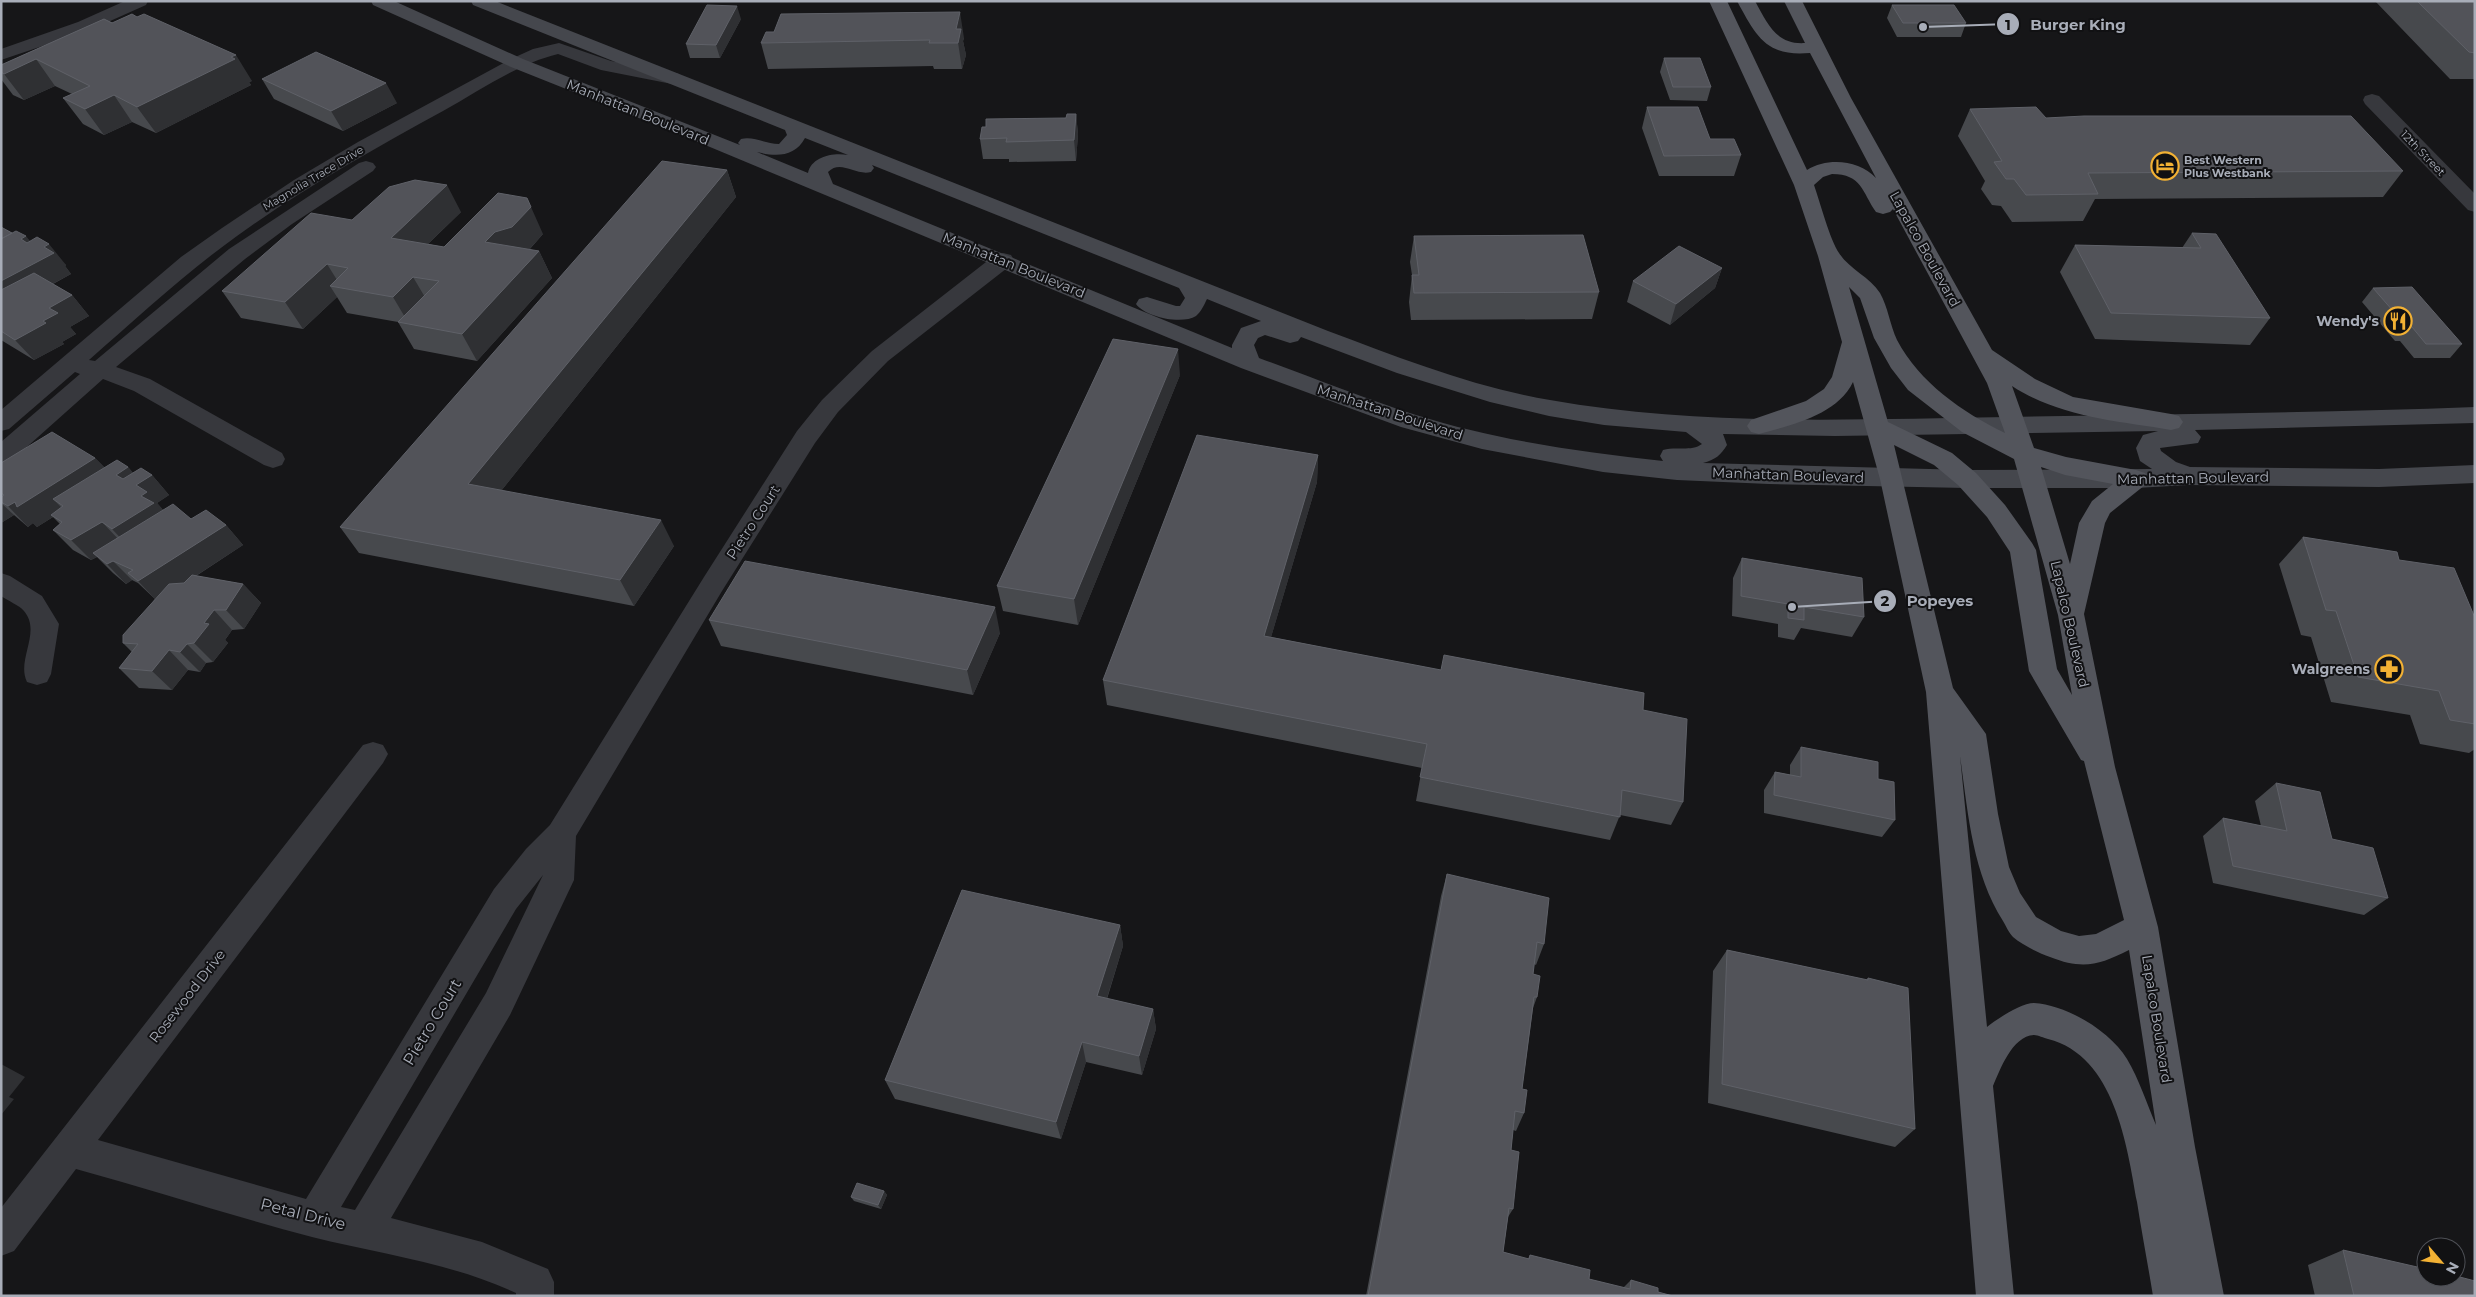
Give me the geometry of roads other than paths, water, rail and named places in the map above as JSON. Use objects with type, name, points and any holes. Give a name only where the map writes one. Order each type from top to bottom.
[{"type":"main road","points":[[1718,1],[1804,185],[1829,256],[1892,479],[1940,692],[1995,1296]]},
{"type":"main road","points":[[1746,1],[1766,38],[1778,45],[1791,48],[1816,47]]},
{"type":"main road","name":"Lapalco Boulevard","points":[[1793,1],[1944,284],[1984,353],[1999,383],[2028,466],[2071,615],[2100,767],[2142,926],[2177,1147],[2205,1296]]},
{"type":"main road","points":[[1804,185],[1815,172],[1836,167],[1851,171],[1864,178],[1872,186],[1905,252],[1944,284]]},
{"type":"main road","points":[[1829,256],[1870,295],[1885,338],[1898,363],[1916,384],[1970,426],[2028,466]]},
{"type":"main road","points":[[1759,426],[1806,409],[1829,398],[1837,390],[1854,340]]},
{"type":"main road","points":[[1984,353],[2031,388],[2056,400],[2078,407],[2171,422]]},
{"type":"main road","points":[[1878,427],[1943,459],[1967,479],[1996,511],[2023,550],[2043,671],[2100,767]]},
{"type":"main road","points":[[2071,615],[2092,523],[2101,507],[2136,479]]},
{"type":"main road","points":[[1940,692],[1972,734],[1983,814],[1994,868],[2008,901],[2025,927],[2054,944],[2079,951],[2099,948],[2142,926]]},
{"type":"main road","points":[[1976,1086],[1994,1043],[2013,1028],[2034,1019],[2065,1027],[2094,1045],[2115,1070],[2142,1134],[2172,1296]]},
{"type":"street","points":[[1,55],[84,26],[140,1]]},
{"type":"street","name":"Manhattan Boulevard","points":[[380,1],[526,67],[1041,275],[1249,363],[1409,421],[1521,449],[1603,463],[1677,471],[1892,479],[1967,479],[2028,466],[2136,479],[2188,476],[2378,478],[2475,474]]},
{"type":"street","points":[[395,1],[455,23],[469,26],[481,13],[672,78],[1436,380],[1482,394],[1549,408],[1603,416],[1690,424],[1878,427],[2299,421],[2475,415]]},
{"type":"street","name":"Magnolia Trace Drive","points":[[1,456],[187,294],[286,218],[526,67],[539,53],[559,48],[606,66],[672,78]]},
{"type":"street","name":"Magnolia Trace Drive","points":[[1,423],[12,400],[69,364],[189,262],[258,212],[363,148],[526,67]]},
{"type":"street","name":"12th Street","points":[[2372,100],[2475,206]]},
{"type":"street","points":[[681,128],[707,128],[774,151],[790,145],[795,140],[797,135],[793,126]]},
{"type":"street","points":[[825,188],[818,171],[821,166],[836,159],[844,160],[932,194],[973,197]]},
{"type":"street","name":"Pietro Court","points":[[314,1219],[505,899],[537,859],[562,834],[713,584],[806,437],[830,406],[880,356],[1003,260]]},
{"type":"street","points":[[1041,275],[1068,274],[1169,312],[1180,314],[1193,306],[1196,298],[1187,282]]},
{"type":"street","points":[[1249,363],[1243,345],[1244,339],[1249,333],[1264,327],[1401,380],[1436,380]]},
{"type":"street","points":[[69,364],[100,369],[142,385],[273,460]]},
{"type":"street","points":[[12,400],[55,409]]},
{"type":"street","points":[[2188,476],[2167,468],[2149,455],[2148,448],[2152,441],[2167,437],[2266,436],[2299,421]]},
{"type":"street","points":[[1603,463],[1653,456],[1696,458],[1710,453],[1716,445],[1712,437],[1690,424]]},
{"type":"street","points":[[1,583],[32,603],[45,624],[36,674]]},
{"type":"street","name":"Rosewood Drive","points":[[1,1238],[373,754]]},
{"type":"street","name":"Pietro Court","points":[[364,1229],[498,1004],[558,880],[562,834]]},
{"type":"street","name":"Petal Drive","points":[[69,1148],[314,1219],[364,1229],[507,1268],[535,1289]]},
{"type":"place","name":"Burger King","points":[[1923,27]]},
{"type":"place","name":"Best Western Plus Westbank","points":[[2165,166]]},
{"type":"place","name":"Wendy's","points":[[2398,321]]},
{"type":"place","name":"Popeyes","points":[[1792,607]]},
{"type":"place","name":"Walgreens","points":[[2389,669]]}]
